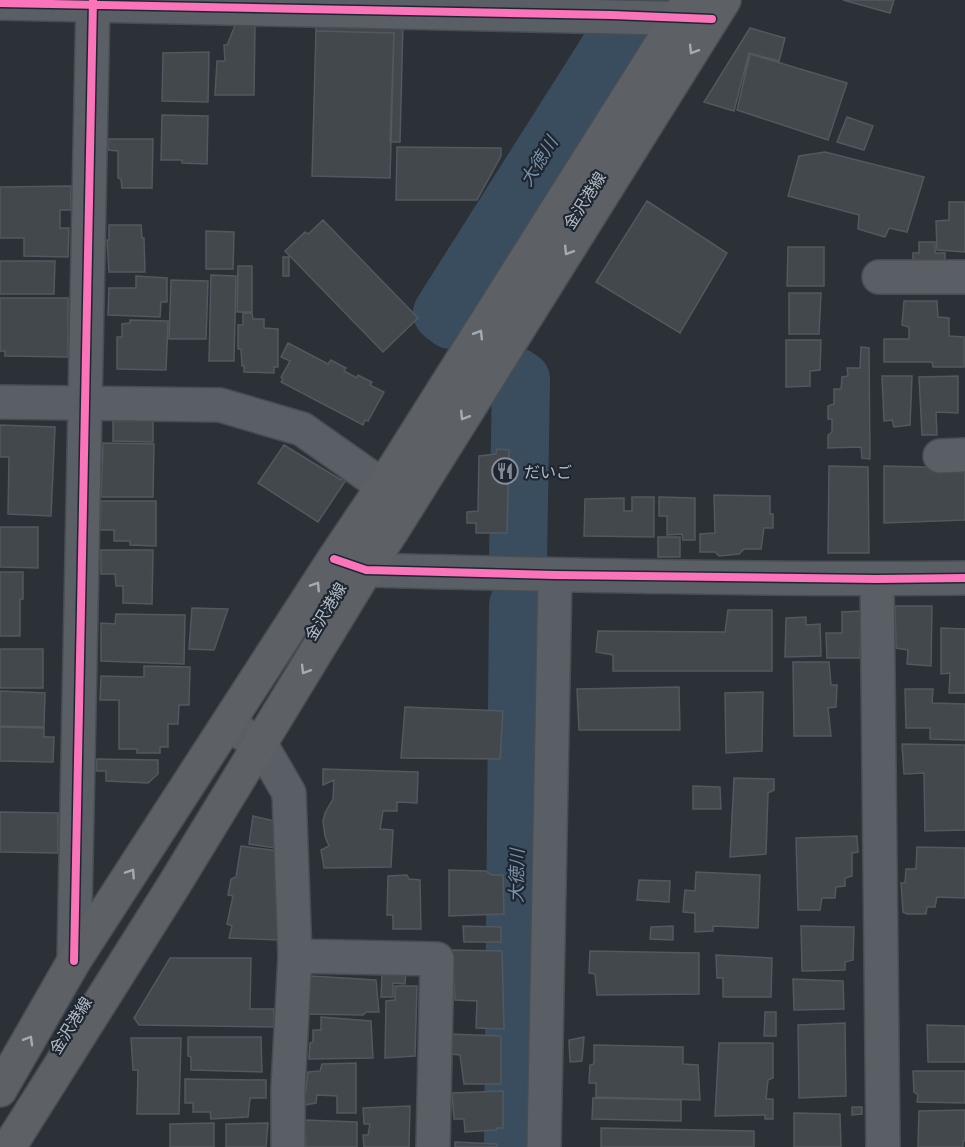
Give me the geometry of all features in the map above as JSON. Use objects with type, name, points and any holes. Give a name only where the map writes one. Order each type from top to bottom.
[{"type":"main road","name":"金沢港線","points":[[0,1090],[74,961],[334,559],[701,9]]},
{"type":"main road","name":"金沢港線","points":[[9,1147],[366,570],[424,481],[701,9]]},
{"type":"street","points":[[74,961],[93,2]]},
{"type":"street","points":[[0,3],[93,2],[645,16],[701,9]]},
{"type":"street","points":[[879,277],[965,277]]},
{"type":"street","points":[[0,402],[220,405],[302,429],[383,486]]},
{"type":"street","points":[[334,559],[366,570],[555,575],[965,578]]},
{"type":"street","points":[[544,1147],[555,575]]},
{"type":"street","points":[[877,579],[883,1147]]},
{"type":"street","points":[[227,725],[260,743],[289,793],[295,956],[288,1088],[288,1147]]},
{"type":"street","points":[[295,956],[436,959],[433,1147]]},
{"type":"building","points":[[843,0],[894,0],[890,13]]},
{"type":"building","points":[[316,21],[403,23],[400,142],[390,142],[394,33],[316,31]]},
{"type":"building","points":[[236,23],[255,24],[254,95],[215,95],[217,61],[225,61],[224,45],[227,45]]},
{"type":"building","points":[[750,28],[785,38],[779,61],[749,53],[734,111],[704,102]]},
{"type":"building","points":[[316,31],[394,33],[390,178],[312,176]]},
{"type":"building","points":[[209,52],[208,102],[162,101],[163,53]]},
{"type":"building","points":[[750,54],[847,83],[828,140],[737,110]]},
{"type":"building","points":[[162,115],[208,116],[207,164],[182,163],[182,160],[161,160]]},
{"type":"building","points":[[847,117],[873,126],[864,150],[837,142]]},
{"type":"building","points":[[108,139],[153,139],[152,188],[122,188],[121,179],[118,178],[118,151],[108,150]]},
{"type":"building","points":[[397,147],[501,148],[501,156],[477,200],[396,200]]},
{"type":"building","points":[[825,152],[924,177],[907,232],[889,228],[885,237],[858,229],[859,215],[788,196],[799,156]]},
{"type":"building","points":[[71,186],[71,210],[60,210],[60,228],[69,228],[68,257],[24,256],[24,238],[0,238],[0,187]]},
{"type":"building","points":[[647,201],[727,253],[680,333],[596,282]]},
{"type":"building","points":[[949,202],[965,202],[965,252],[937,250],[936,221],[949,220]]},
{"type":"building","points":[[323,220],[418,318],[383,352],[285,251],[305,232],[308,234]]},
{"type":"building","points":[[109,225],[141,225],[142,238],[144,238],[145,272],[109,272],[107,240],[109,240]]},
{"type":"building","points":[[206,231],[234,232],[233,269],[206,269]]},
{"type":"building","points":[[919,242],[935,242],[935,253],[945,253],[945,266],[913,266],[913,253],[919,253]]},
{"type":"building","points":[[788,247],[824,247],[824,286],[787,286]]},
{"type":"building","points":[[283,257],[289,257],[289,276],[283,276]]},
{"type":"building","points":[[0,261],[55,261],[54,294],[0,294]]},
{"type":"building","points":[[238,266],[252,266],[252,312],[237,312]]},
{"type":"building","points":[[211,275],[236,276],[234,361],[209,361]]},
{"type":"building","points":[[136,276],[167,278],[167,302],[161,302],[160,317],[108,315],[109,288],[136,288]]},
{"type":"building","points":[[171,280],[208,281],[206,339],[169,339]]},
{"type":"building","points":[[789,293],[821,293],[819,334],[789,334]]},
{"type":"building","points":[[0,298],[68,298],[68,357],[5,356],[5,351],[0,351]]},
{"type":"building","points":[[904,301],[937,301],[938,317],[949,318],[949,336],[964,337],[964,367],[933,367],[932,362],[884,362],[884,339],[909,339],[909,327],[902,325]]},
{"type":"building","points":[[243,313],[252,313],[253,319],[264,319],[264,328],[278,329],[278,367],[274,367],[274,373],[244,372],[241,349],[238,349],[238,325],[243,325]]},
{"type":"building","points":[[130,320],[168,321],[166,370],[117,369],[117,337],[122,337],[122,324],[130,323]]},
{"type":"building","points":[[786,340],[821,340],[820,370],[810,371],[810,386],[786,387]]},
{"type":"building","points":[[288,343],[328,364],[331,360],[346,368],[344,371],[372,382],[370,385],[384,392],[368,421],[365,420],[363,425],[281,382],[283,379],[281,377],[290,361],[281,357]]},
{"type":"building","points":[[861,347],[869,348],[870,459],[862,458],[861,447],[828,448],[832,419],[828,419],[828,406],[834,404],[834,389],[841,389],[842,377],[848,376],[847,368],[860,368]]},
{"type":"building","points":[[882,376],[912,376],[910,425],[894,427],[892,420],[884,421]]},
{"type":"building","points":[[958,376],[958,413],[936,412],[937,435],[922,435],[919,377]]},
{"type":"building","points":[[113,421],[153,421],[153,442],[113,441]]},
{"type":"building","points":[[0,425],[55,427],[51,516],[8,514],[9,457],[0,457]]},
{"type":"building","points":[[103,443],[154,444],[153,497],[101,497]]},
{"type":"building","points":[[284,445],[341,480],[342,478],[346,480],[318,522],[258,483]]},
{"type":"building","points":[[497,449],[509,450],[507,533],[476,533],[476,523],[467,523],[467,512],[478,511],[479,456],[496,454]]},
{"type":"building","points":[[829,466],[868,467],[869,553],[828,553]]},
{"type":"building","points":[[884,466],[965,468],[965,520],[884,523]]},
{"type":"building","points":[[714,495],[770,496],[773,528],[764,528],[761,549],[744,549],[739,554],[719,556],[715,552],[700,552],[700,534],[715,533]]},
{"type":"building","points":[[632,497],[654,497],[654,537],[584,536],[585,499],[624,498],[624,511],[632,511]]},
{"type":"building","points":[[659,497],[695,498],[695,540],[683,540],[682,534],[667,535],[667,516],[659,516]]},
{"type":"building","points":[[101,501],[156,501],[156,546],[130,545],[130,541],[114,541],[114,530],[100,530]]},
{"type":"building","points":[[0,527],[38,527],[38,568],[0,567]]},
{"type":"building","points":[[658,537],[680,537],[680,557],[658,557]]},
{"type":"building","points":[[101,550],[153,550],[152,604],[123,603],[123,586],[116,586],[115,574],[101,574]]},
{"type":"building","points":[[0,572],[23,572],[20,636],[0,636]]},
{"type":"building","points":[[895,606],[932,606],[931,666],[907,664],[908,650],[896,648]]},
{"type":"building","points":[[192,608],[228,609],[214,650],[189,649]]},
{"type":"building","points":[[728,610],[772,610],[772,671],[613,671],[613,655],[596,652],[598,631],[725,632]]},
{"type":"building","points":[[861,611],[860,658],[827,658],[826,633],[842,633],[842,612]]},
{"type":"building","points":[[116,614],[185,615],[184,664],[101,661],[101,623],[115,624]]},
{"type":"building","points":[[806,617],[806,625],[820,624],[821,656],[785,657],[786,618]]},
{"type":"building","points":[[941,628],[965,629],[965,693],[949,693],[950,673],[941,674]]},
{"type":"building","points":[[0,649],[43,649],[43,688],[0,688]]},
{"type":"building","points":[[793,662],[829,662],[831,685],[837,685],[836,707],[828,708],[831,736],[794,736]]},
{"type":"building","points":[[144,666],[190,667],[189,705],[179,705],[178,724],[168,724],[168,747],[160,747],[160,753],[137,753],[137,749],[119,749],[119,700],[100,700],[101,676],[144,677]]},
{"type":"building","points":[[679,687],[680,730],[579,730],[577,689]]},
{"type":"building","points":[[905,689],[933,689],[932,703],[965,704],[965,740],[930,739],[930,728],[906,728]]},
{"type":"building","points":[[0,691],[45,693],[44,727],[0,726]]},
{"type":"building","points":[[763,692],[762,751],[726,753],[725,693]]},
{"type":"building","points":[[405,707],[503,711],[500,759],[401,758]]},
{"type":"building","points":[[0,727],[44,728],[44,737],[54,737],[53,762],[0,761]]},
{"type":"building","points":[[902,744],[965,745],[965,830],[925,831],[924,773],[904,774]]},
{"type":"building","points":[[97,759],[158,760],[158,774],[148,783],[106,781],[106,771],[96,771]]},
{"type":"building","points":[[323,769],[418,772],[417,803],[397,802],[397,811],[383,811],[380,829],[393,830],[391,867],[324,868],[321,850],[329,846],[323,821],[333,799],[334,780],[323,785]]},
{"type":"building","points":[[734,778],[774,779],[774,790],[768,793],[766,854],[730,857]]},
{"type":"building","points":[[693,786],[720,787],[721,809],[693,809]]},
{"type":"building","points":[[0,812],[58,813],[58,853],[0,852]]},
{"type":"building","points":[[253,816],[279,822],[275,848],[249,844]]},
{"type":"building","points":[[857,836],[858,852],[852,853],[852,876],[845,878],[845,886],[836,887],[835,898],[822,898],[820,910],[798,910],[796,838]]},
{"type":"building","points":[[241,846],[278,851],[279,940],[229,938],[232,926],[227,924],[233,896],[228,895],[231,879],[236,877]]},
{"type":"building","points":[[917,847],[965,848],[965,898],[937,897],[935,907],[927,907],[926,914],[903,912],[901,883],[905,883],[906,869],[916,869]]},
{"type":"building","points":[[449,870],[486,871],[491,875],[503,875],[504,914],[449,916]]},
{"type":"building","points":[[696,872],[760,875],[758,928],[713,926],[713,931],[695,932],[695,913],[683,912],[685,890],[695,891]]},
{"type":"building","points":[[407,875],[409,879],[420,880],[421,929],[393,929],[393,915],[387,915],[388,876]]},
{"type":"building","points":[[639,880],[670,881],[669,902],[637,900]]},
{"type":"building","points":[[463,926],[501,927],[501,942],[464,942]]},
{"type":"building","points":[[673,926],[673,940],[650,939],[651,927]]},
{"type":"building","points":[[801,926],[854,927],[853,960],[845,962],[845,970],[802,971]]},
{"type":"building","points":[[452,950],[502,951],[504,1029],[476,1028],[477,1001],[455,1000]]},
{"type":"building","points":[[590,951],[699,953],[699,994],[597,995],[595,974],[589,973]]},
{"type":"building","points":[[716,955],[772,958],[771,997],[723,997],[723,978],[717,978]]},
{"type":"building","points":[[170,958],[251,958],[250,1009],[274,1009],[274,1027],[139,1025],[134,1018]]},
{"type":"building","points":[[382,972],[406,973],[405,984],[393,983],[393,997],[381,997]]},
{"type":"building","points":[[311,976],[376,980],[379,1012],[366,1012],[363,1015],[306,1014],[305,981]]},
{"type":"building","points":[[793,979],[843,981],[844,1009],[794,1010]]},
{"type":"building","points":[[395,986],[417,986],[415,1056],[385,1058],[386,1001],[395,1000]]},
{"type":"building","points":[[765,1012],[776,1012],[776,1036],[764,1036]]},
{"type":"building","points":[[321,1017],[371,1021],[373,1058],[309,1059],[313,1030],[321,1030]]},
{"type":"building","points":[[845,1023],[846,1096],[799,1098],[798,1025]]},
{"type":"building","points":[[927,1025],[965,1026],[965,1062],[928,1062]]},
{"type":"building","points":[[449,1034],[501,1036],[501,1084],[464,1084],[460,1055],[451,1054]]},
{"type":"building","points":[[188,1037],[261,1037],[262,1072],[191,1070]]},
{"type":"building","points":[[584,1037],[582,1061],[570,1062],[569,1040]]},
{"type":"building","points":[[131,1038],[181,1038],[179,1114],[137,1114],[138,1070],[133,1070]]},
{"type":"building","points":[[719,1043],[773,1043],[773,1078],[768,1080],[766,1099],[773,1099],[773,1119],[765,1119],[765,1115],[715,1116]]},
{"type":"building","points":[[594,1045],[683,1047],[683,1064],[698,1065],[700,1100],[596,1097],[596,1083],[589,1083],[590,1065],[594,1064]]},
{"type":"building","points":[[356,1063],[356,1113],[337,1113],[337,1096],[317,1095],[316,1103],[304,1105],[308,1072],[320,1071],[322,1064]]},
{"type":"building","points":[[913,1071],[965,1071],[965,1103],[917,1102],[918,1095],[914,1092]]},
{"type":"building","points":[[185,1079],[266,1080],[266,1098],[250,1098],[248,1117],[211,1119],[210,1112],[193,1112],[193,1103],[185,1103]]},
{"type":"building","points":[[503,1091],[503,1128],[465,1132],[464,1119],[454,1119],[452,1093]]},
{"type":"building","points":[[593,1098],[681,1100],[681,1121],[592,1119]]},
{"type":"building","points":[[410,1106],[409,1147],[364,1147],[363,1135],[368,1135],[370,1124],[364,1124],[363,1108]]},
{"type":"building","points":[[852,1107],[862,1107],[862,1114],[852,1115]]},
{"type":"building","points":[[965,1110],[963,1147],[918,1147],[919,1111]]},
{"type":"building","points":[[794,1113],[840,1114],[841,1147],[794,1147]]},
{"type":"building","points":[[305,1120],[357,1122],[357,1147],[306,1147]]},
{"type":"building","points":[[214,1123],[214,1147],[170,1147],[170,1124]]},
{"type":"building","points":[[268,1123],[266,1147],[226,1147],[226,1124]]},
{"type":"building","points":[[601,1128],[754,1131],[754,1147],[601,1147]]},
{"type":"building","points":[[455,1142],[497,1144],[497,1147],[455,1147]]},
{"type":"waterway","name":"大徳川","points":[[451,320],[442,313],[640,0]]},
{"type":"waterway","name":"大徳川","points":[[515,376],[521,380],[518,560]]},
{"type":"waterway","name":"大徳川","points":[[513,1147],[518,605]]},
{"type":"cycle path","points":[[74,961],[93,0]]},
{"type":"cycle path","points":[[0,3],[712,19]]},
{"type":"cycle path","points":[[334,559],[366,570],[555,575],[965,578]]},
{"type":"place","name":"だいご","points":[[505,471]]}]
